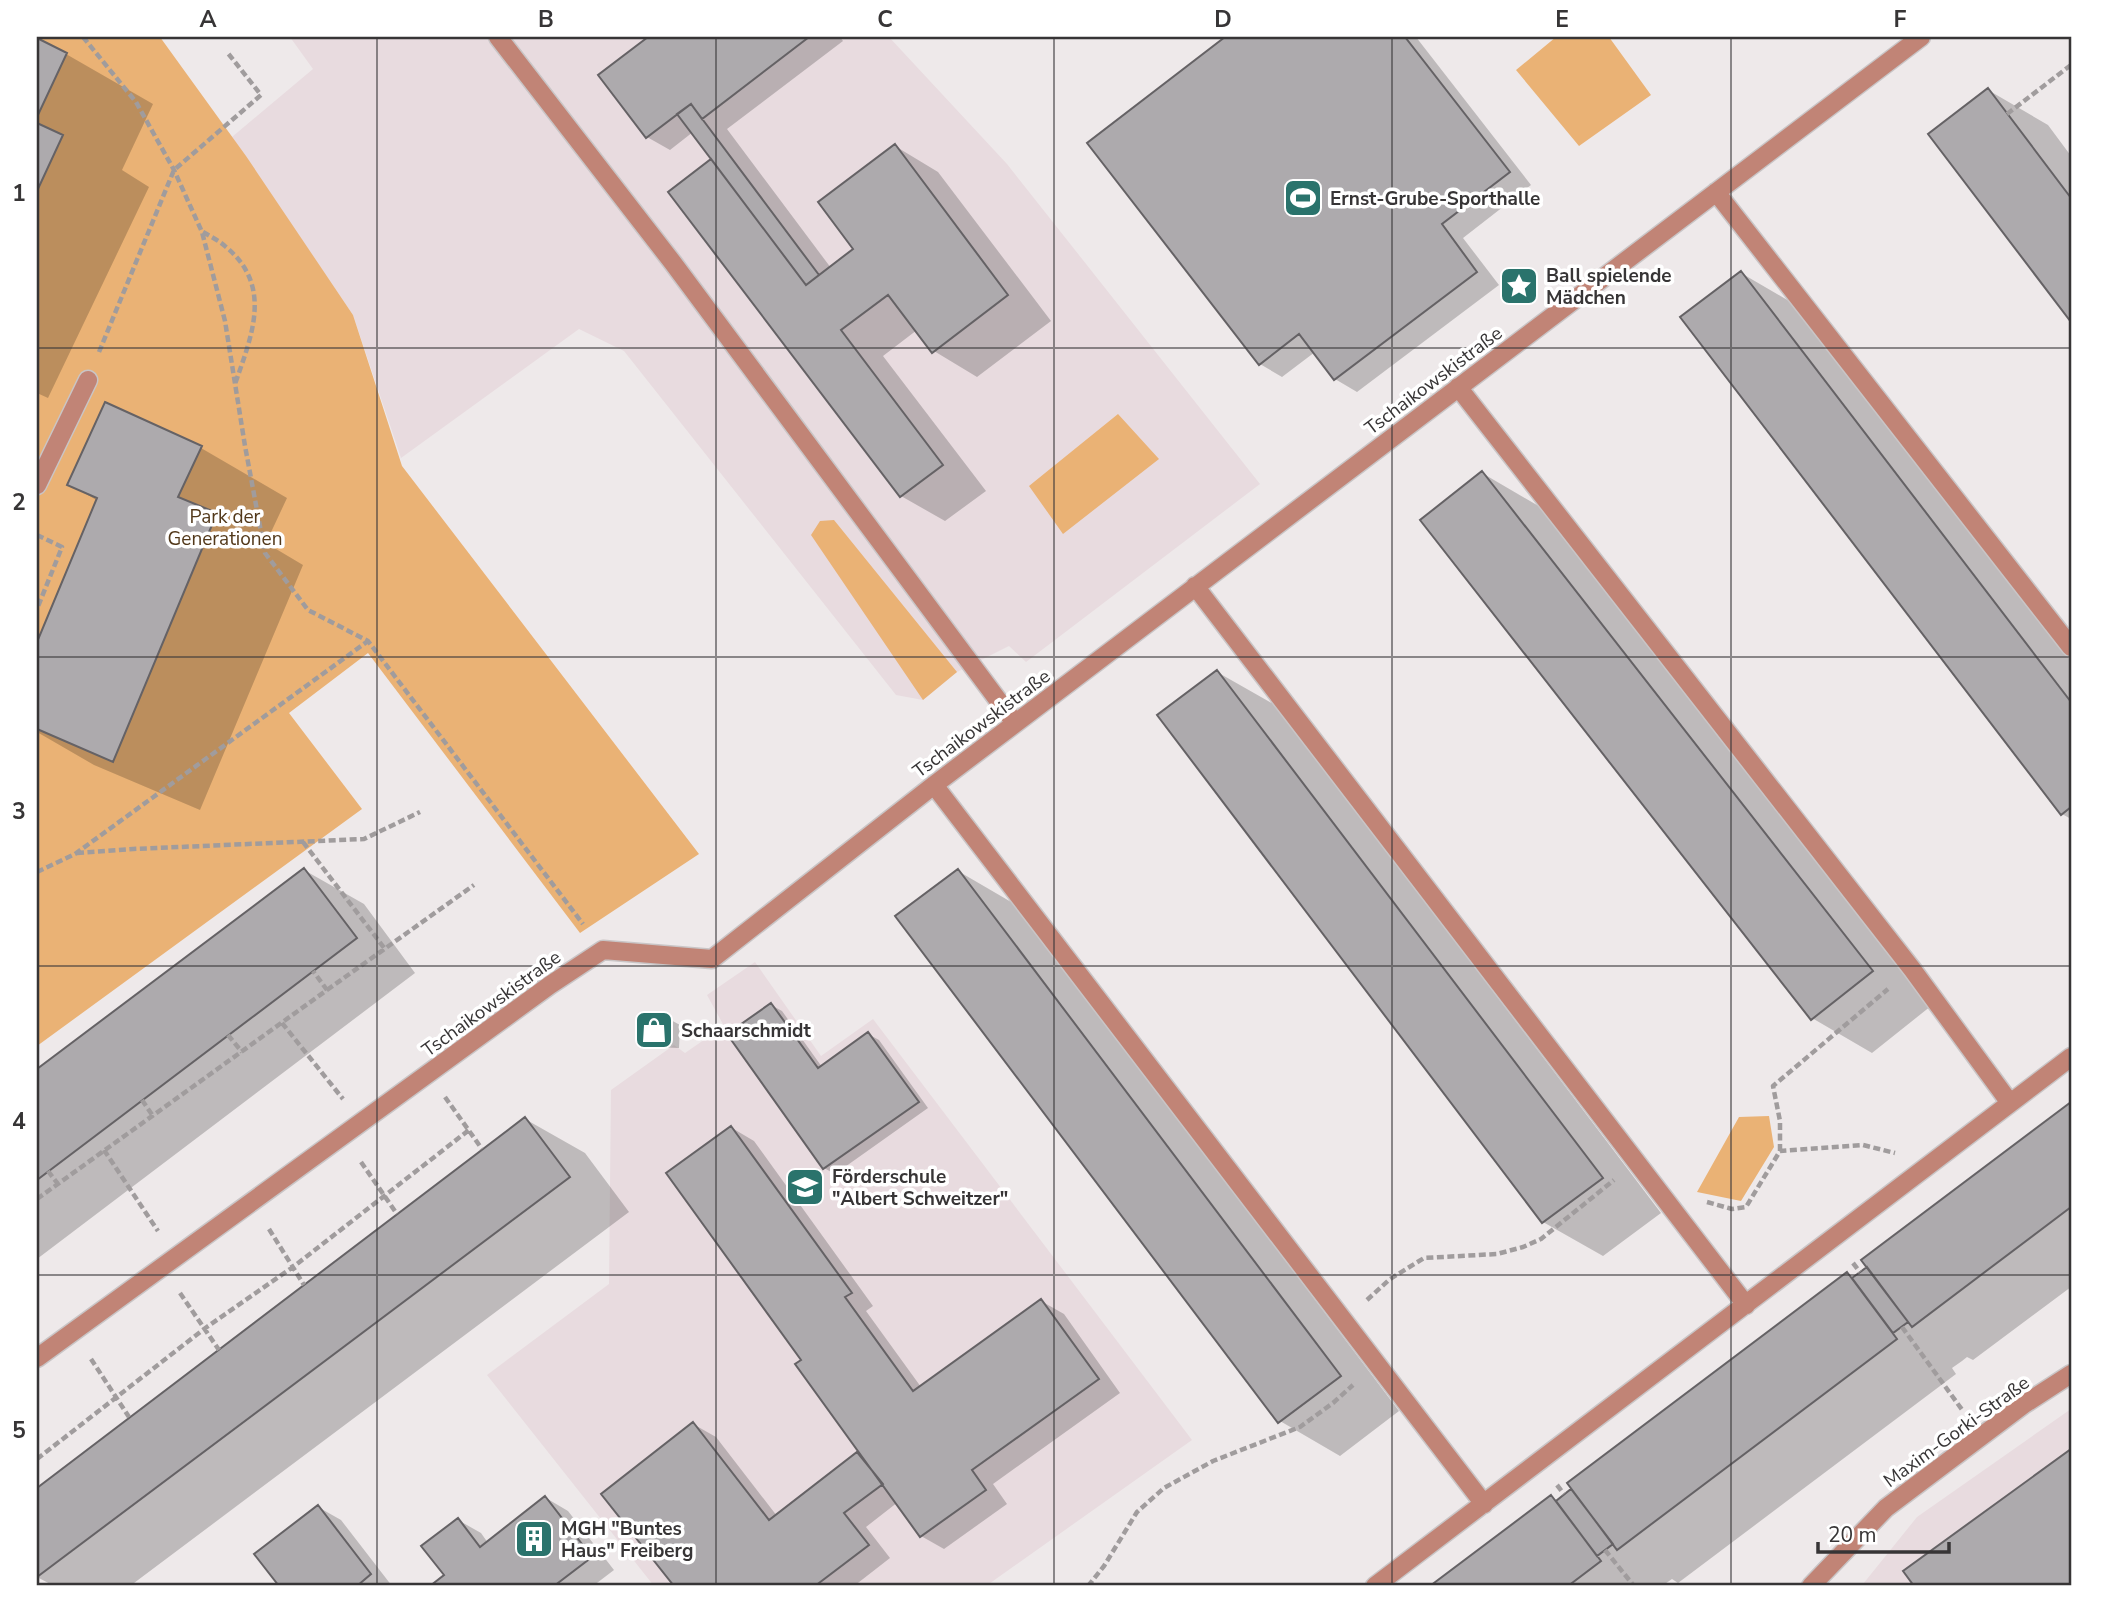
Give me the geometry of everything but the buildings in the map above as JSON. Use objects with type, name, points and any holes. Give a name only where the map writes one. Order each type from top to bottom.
[{"type":"street","points":[[498,37],[673,263],[1016,723]]},
{"type":"street","name":"Tschaikowskistraße","points":[[37,1358],[550,985],[603,950],[712,959],[934,785],[1921,37]]},
{"type":"street","points":[[1716,192],[2071,647]]},
{"type":"street","points":[[37,485],[88,380]]},
{"type":"street","points":[[1458,387],[1912,969],[2010,1103]]},
{"type":"street","points":[[1195,586],[1746,1305]]},
{"type":"street","points":[[934,785],[1484,1504]]},
{"type":"street","points":[[1375,1586],[2071,1057]]},
{"type":"street","name":"Maxim-Gorki-Straße","points":[[1811,1586],[1886,1508],[2023,1405],[2071,1374]]},
{"type":"path","points":[[83,37],[136,102],[174,170],[202,232],[225,321],[265,552],[307,610],[368,640],[603,950]]},
{"type":"path","points":[[88,380],[174,170],[261,94],[227,52]]},
{"type":"path","points":[[2007,114],[2071,65]]},
{"type":"path","points":[[202,232],[225,246],[243,264],[254,293],[255,318],[235,385]]},
{"type":"path","points":[[37,535],[62,547],[37,609]]},
{"type":"path","points":[[37,872],[75,853],[368,640]]},
{"type":"path","points":[[75,853],[365,839],[420,812]]},
{"type":"path","points":[[303,842],[385,949]]},
{"type":"path","points":[[37,1199],[474,885]]},
{"type":"path","points":[[1684,1224],[1696,1199],[1732,1209],[1746,1207],[1780,1151],[1780,1121],[1773,1086],[1912,969]]},
{"type":"path","points":[[313,971],[327,990]]},
{"type":"path","points":[[282,1023],[361,1122]]},
{"type":"path","points":[[228,1035],[242,1052]]},
{"type":"path","points":[[429,1073],[482,1149]]},
{"type":"path","points":[[142,1100],[153,1116]]},
{"type":"path","points":[[37,1459],[204,1329],[293,1267],[469,1130]]},
{"type":"path","points":[[343,1136],[397,1214]]},
{"type":"path","points":[[1780,1151],[1863,1145],[1895,1153],[1922,1170]]},
{"type":"path","points":[[104,1150],[204,1329],[219,1350]]},
{"type":"path","points":[[1344,1322],[1390,1279],[1424,1258],[1497,1254],[1541,1239],[1636,1161]]},
{"type":"path","points":[[48,1171],[58,1184]]},
{"type":"path","points":[[252,1201],[304,1285]]},
{"type":"path","points":[[1902,1326],[1983,1437]]},
{"type":"path","points":[[73,1332],[129,1417]]},
{"type":"path","points":[[1088,1586],[1104,1566],[1137,1513],[1164,1488],[1213,1461],[1300,1427],[1333,1403],[1376,1363]]},
{"type":"path","points":[[1605,1550],[1633,1586]]},
{"type":"shaded area","points":[[290,37],[889,37],[1007,164],[1260,484],[1026,662],[1009,646],[957,672],[923,700],[896,695],[624,351],[579,329],[401,458],[353,315],[232,137],[313,69]]},
{"type":"shaded area","name":"Förderschule \"Albert Schweitzer\"","points":[[755,962],[821,1056],[873,1019],[1192,1440],[986,1586],[654,1586],[487,1375],[609,1284],[611,1090],[674,1045],[685,1053],[724,1026],[707,995]]},
{"type":"shaded area","points":[[2071,1409],[2071,1586],[1863,1584],[1917,1517]]},
{"type":"green space","name":"Park der Generationen","points":[[37,37],[160,37],[246,156],[353,315],[402,466],[699,854],[580,933],[368,653],[289,713],[362,809],[37,1046]]},
{"type":"green space","points":[[1556,37],[1609,37],[1651,95],[1579,146],[1516,70]]},
{"type":"green space","points":[[1118,414],[1159,459],[1063,534],[1029,486]]},
{"type":"green space","points":[[834,520],[957,672],[923,700],[811,535],[820,521]]},
{"type":"green space","points":[[1769,1116],[1774,1147],[1741,1201],[1697,1192],[1739,1117]]},
{"type":"place","name":"Ernst-Grube-Sporthalle","points":[[1303,198]]},
{"type":"place","name":"Ball spielende Mädchen","points":[[1519,286]]},
{"type":"place","name":"Schaarschmidt","points":[[654,1030]]},
{"type":"place","name":"Förderschule \"Albert Schweitzer\"","points":[[805,1187]]},
{"type":"place","name":"MGH \"Buntes Haus\" Freiberg","points":[[534,1539]]}]
